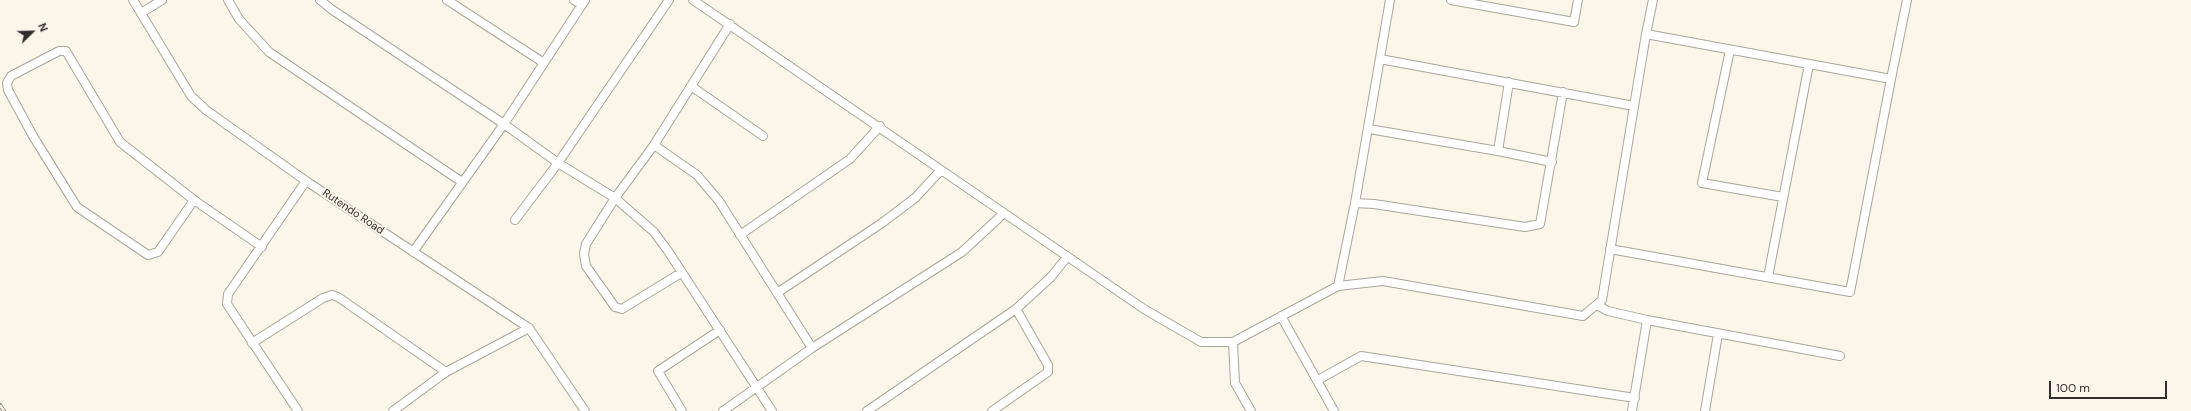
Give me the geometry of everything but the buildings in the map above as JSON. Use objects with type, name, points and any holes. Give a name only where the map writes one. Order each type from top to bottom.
[{"type":"street","name":"Rutendo Road","points":[[133,0],[191,96],[206,110],[306,181],[529,328],[585,411]]},
{"type":"street","points":[[141,13],[162,0]]},
{"type":"street","points":[[228,0],[239,19],[269,52],[462,182]]},
{"type":"street","points":[[320,0],[331,9],[504,124],[558,163],[615,198],[654,232],[772,411]]},
{"type":"street","points":[[447,0],[544,63]]},
{"type":"street","points":[[413,252],[504,124],[584,3],[574,0]]},
{"type":"street","points":[[515,220],[558,163],[668,0]]},
{"type":"street","points":[[693,0],[880,126],[1003,214],[1144,309],[1201,342],[1233,342],[1338,286],[1383,281],[1583,316],[1602,300],[1646,34],[1654,0]]},
{"type":"street","points":[[1338,286],[1355,203],[1390,0]]},
{"type":"street","points":[[1451,0],[1574,22],[1578,0]]},
{"type":"street","points":[[1610,249],[1850,292],[1907,0]]},
{"type":"street","points":[[681,273],[628,307],[622,309],[615,307],[586,266],[584,254],[586,244],[615,198],[654,145],[730,24]]},
{"type":"street","points":[[1646,34],[1891,79]]},
{"type":"street","points":[[1730,50],[1702,183],[1783,197]]},
{"type":"street","points":[[194,200],[158,252],[155,254],[148,255],[91,218],[77,207],[32,136],[8,90],[7,83],[11,76],[59,51],[66,51],[120,142],[194,200],[262,247]]},
{"type":"street","points":[[1380,59],[1634,106]]},
{"type":"street","points":[[1768,277],[1809,64]]},
{"type":"street","points":[[1498,151],[1509,82]]},
{"type":"street","points":[[691,86],[763,136]]},
{"type":"street","points":[[1355,203],[1374,204],[1525,228],[1540,224],[1563,92]]},
{"type":"street","points":[[740,235],[850,159],[880,126]]},
{"type":"street","points":[[1368,129],[1498,151],[1552,162]]},
{"type":"street","points":[[654,145],[697,175],[719,201],[812,348]]},
{"type":"street","points":[[777,292],[882,223],[915,198],[941,170]]},
{"type":"street","points":[[298,411],[227,304],[228,294],[262,247],[306,181]]},
{"type":"street","points":[[723,411],[758,388],[812,348],[962,252],[1003,214]]},
{"type":"street","points":[[867,411],[1016,309],[1051,277],[1067,256]]},
{"type":"street","points":[[252,343],[323,298],[332,295],[338,297],[446,372]]},
{"type":"street","points":[[1597,305],[1608,311],[1647,320],[1840,356]]},
{"type":"street","points":[[992,411],[1048,372],[1048,365],[1016,309]]},
{"type":"street","points":[[1281,316],[1334,411]]},
{"type":"street","points":[[1632,411],[1647,320]]},
{"type":"street","points":[[393,411],[446,372],[529,328]]},
{"type":"street","points":[[682,411],[658,371],[720,330]]},
{"type":"street","points":[[1705,411],[1718,334]]},
{"type":"street","points":[[1233,342],[1235,383],[1251,411]]},
{"type":"street","points":[[1318,380],[1361,356],[1635,398]]},
{"type":"railway","points":[[0,405],[4,411]]}]
